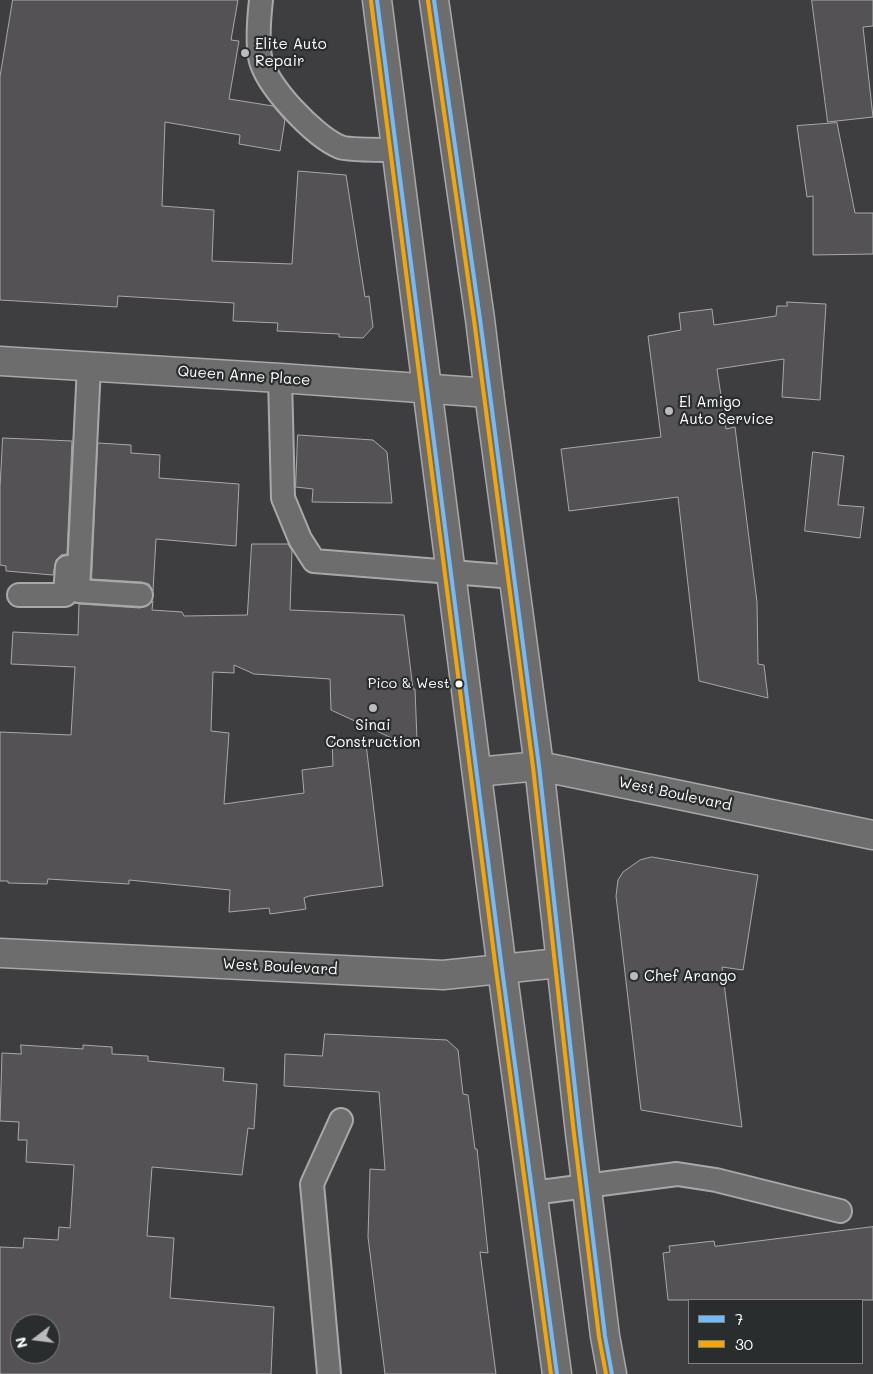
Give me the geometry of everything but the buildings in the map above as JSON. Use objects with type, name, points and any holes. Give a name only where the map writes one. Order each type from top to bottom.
[{"type":"main road","points":[[377,0],[502,969],[534,1193],[557,1374]]},
{"type":"main road","points":[[434,0],[480,319],[488,393],[539,766],[586,1187],[612,1374]]},
{"type":"main road","name":"Queen Anne Place","points":[[0,361],[488,393]]},
{"type":"main road","name":"West Boulevard","points":[[477,772],[539,766],[873,835]]},
{"type":"main road","name":"West Boulevard","points":[[0,952],[443,975],[560,963]]},
{"type":"lane","points":[[261,0],[259,20],[260,58],[276,90],[315,132],[341,148],[397,150]]},
{"type":"lane","points":[[19,595],[66,595],[84,366]]},
{"type":"lane","points":[[84,366],[78,591],[141,595]]},
{"type":"lane","points":[[280,378],[283,498],[300,539],[314,561],[514,577]]},
{"type":"lane","points":[[328,1374],[312,1184],[341,1120]]},
{"type":"lane","points":[[534,1193],[677,1174],[716,1180],[840,1211]]},
{"type":"transit line","name":"7","points":[[377,0],[502,969],[557,1374]]},
{"type":"transit line","name":"7","points":[[434,0],[480,319],[539,766],[580,1133],[605,1336],[612,1374]]},
{"type":"transit line","name":"30","points":[[371,1],[496,970],[551,1374]]},
{"type":"transit line","name":"30","points":[[428,1],[474,320],[533,767],[574,1134],[599,1337],[606,1374]]},
{"type":"place","name":"Elite Auto Repair","points":[[245,53]]},
{"type":"place","name":"El Amigo Auto Service","points":[[669,411]]},
{"type":"place","name":"Pico & West","points":[[459,684]]},
{"type":"place","name":"Sinai Construction","points":[[373,708]]},
{"type":"place","name":"Chef Arango","points":[[634,976]]}]
